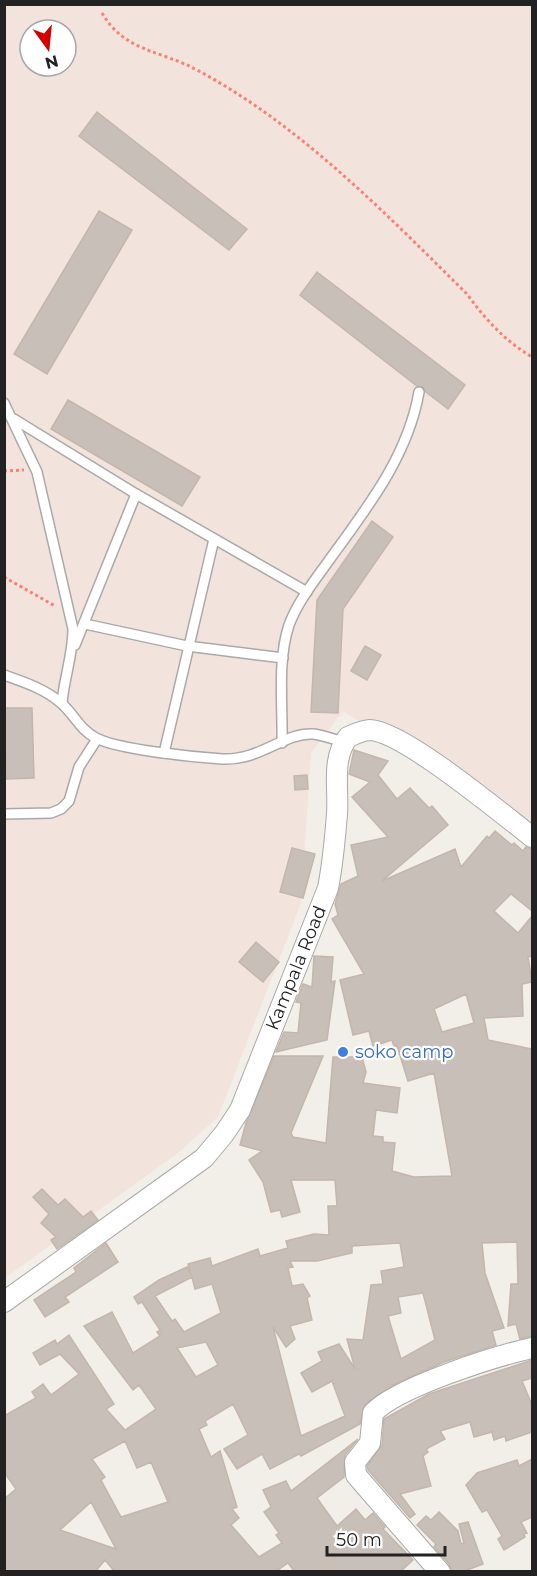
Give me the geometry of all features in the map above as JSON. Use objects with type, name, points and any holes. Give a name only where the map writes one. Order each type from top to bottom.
[{"type":"street","points":[[344,742],[348,737],[370,730],[392,735],[447,772],[532,837]]},
{"type":"street","name":"Kampala Road","points":[[4,1302],[204,1158],[240,1110],[327,888],[334,862],[337,820],[336,768],[344,742]]},
{"type":"street","points":[[440,1572],[356,1475],[355,1462],[370,1443],[373,1413],[394,1398],[482,1361],[532,1348]]},
{"type":"lane","points":[[282,743],[283,658],[290,625],[307,592],[359,519],[403,447],[412,425],[419,392]]},
{"type":"lane","points":[[4,403],[14,419],[35,469],[70,614],[73,648]]},
{"type":"lane","points":[[14,419],[136,494],[307,592]]},
{"type":"lane","points":[[62,704],[64,678],[73,648],[85,624],[136,494]]},
{"type":"lane","points":[[164,753],[214,539]]},
{"type":"lane","points":[[85,624],[188,646],[283,658]]},
{"type":"lane","points":[[4,675],[33,685],[62,704],[80,727],[97,739],[164,753],[243,759],[296,736],[313,734],[344,742]]},
{"type":"lane","points":[[4,814],[51,813],[61,809],[69,801],[79,767],[97,739]]},
{"type":"path","points":[[102,13],[111,27],[128,42],[198,70],[281,126],[349,181],[467,294],[482,315],[514,346],[532,357]]},
{"type":"path","points":[[4,471],[35,469]]},
{"type":"path","points":[[4,577],[70,614]]},
{"type":"shaded area","points":[[5,5],[532,5],[532,831],[343,711],[311,753],[301,903],[218,1117],[178,1153],[5,1278]]},
{"type":"building","points":[[97,112],[247,229],[229,250],[79,136]]},
{"type":"building","points":[[99,211],[132,230],[47,374],[14,354]]},
{"type":"building","points":[[317,272],[465,385],[448,409],[423,387],[417,386],[300,295]]},
{"type":"building","points":[[68,400],[200,477],[182,506],[51,429]]},
{"type":"building","points":[[372,521],[393,537],[343,609],[338,713],[311,712],[317,600]]},
{"type":"building","points":[[365,646],[381,655],[367,680],[351,671]]},
{"type":"building","points":[[4,708],[32,708],[34,778],[6,779]]},
{"type":"building","points":[[354,750],[388,761],[378,775],[397,799],[410,788],[429,808],[432,806],[448,825],[382,881],[455,849],[461,867],[487,836],[489,838],[495,831],[523,851],[526,847],[532,849],[532,911],[511,894],[494,911],[518,933],[532,916],[532,956],[528,957],[532,982],[522,984],[523,1016],[484,1018],[488,1040],[532,1049],[532,1336],[520,1339],[516,1324],[508,1326],[511,1284],[518,1284],[517,1242],[482,1243],[485,1273],[504,1328],[492,1331],[496,1345],[444,1362],[397,1383],[365,1404],[360,1424],[301,1456],[299,1454],[270,1469],[262,1454],[237,1469],[224,1449],[248,1435],[233,1404],[205,1421],[207,1425],[199,1429],[211,1457],[220,1451],[237,1507],[232,1509],[239,1518],[231,1525],[259,1557],[282,1543],[276,1535],[279,1533],[264,1512],[271,1507],[263,1490],[286,1481],[291,1491],[358,1439],[345,1455],[344,1477],[317,1498],[337,1526],[356,1509],[365,1520],[373,1513],[385,1527],[383,1529],[413,1560],[400,1572],[295,1572],[288,1563],[275,1572],[115,1572],[105,1560],[95,1572],[4,1572],[4,1499],[16,1489],[4,1472],[4,1416],[36,1398],[32,1392],[43,1384],[51,1395],[79,1374],[60,1354],[40,1365],[33,1353],[55,1340],[57,1344],[69,1335],[114,1404],[106,1409],[125,1430],[156,1409],[139,1385],[133,1390],[84,1326],[112,1312],[133,1353],[160,1336],[157,1332],[160,1330],[142,1302],[138,1304],[134,1297],[159,1280],[187,1267],[191,1275],[188,1264],[210,1258],[212,1266],[258,1249],[260,1256],[288,1248],[286,1241],[314,1234],[329,1235],[328,1206],[337,1206],[335,1180],[291,1180],[300,1212],[282,1217],[280,1210],[271,1212],[263,1182],[249,1160],[262,1151],[240,1145],[246,1123],[274,1056],[323,1056],[291,1133],[293,1137],[326,1143],[333,1057],[362,1057],[366,1072],[363,1083],[400,1088],[397,1113],[376,1110],[373,1136],[383,1137],[383,1142],[395,1143],[392,1171],[414,1177],[452,1176],[434,1073],[408,1081],[397,1046],[394,1047],[392,1040],[373,1046],[369,1031],[353,1035],[340,980],[364,974],[332,919],[338,915],[335,904],[341,884],[358,876],[351,845],[388,837],[352,797],[370,782],[349,774]],"holes":[[[466,994],[474,1023],[442,1032],[434,1009]],[[400,1243],[404,1267],[381,1271],[383,1284],[371,1285],[363,1340],[347,1339],[355,1369],[339,1344],[318,1352],[322,1361],[301,1373],[312,1392],[332,1381],[345,1416],[301,1436],[273,1327],[286,1347],[295,1339],[290,1326],[312,1320],[307,1298],[310,1296],[303,1284],[292,1286],[288,1268],[293,1267],[290,1261],[317,1261],[352,1253],[352,1246]],[[192,1277],[195,1289],[212,1284],[221,1313],[184,1332],[175,1319],[172,1321],[155,1296]],[[423,1293],[435,1340],[401,1359],[388,1316],[401,1313],[398,1297]],[[206,1342],[218,1365],[196,1377],[177,1348]],[[125,1441],[137,1468],[151,1462],[168,1502],[121,1517],[101,1480],[105,1477],[92,1459]],[[91,1502],[116,1549],[60,1530]]]},
{"type":"building","points":[[307,775],[308,789],[295,790],[294,776]]},
{"type":"building","points":[[292,848],[315,854],[303,898],[280,892]]},
{"type":"building","points":[[256,942],[279,962],[263,982],[239,962]]},
{"type":"building","points":[[314,956],[333,957],[331,982],[335,981],[327,1040],[276,1052],[284,1032],[298,1033],[301,1003],[296,1002],[303,984],[312,987]]},
{"type":"building","points":[[42,1189],[58,1205],[65,1199],[83,1217],[91,1211],[98,1220],[57,1249],[51,1240],[56,1237],[41,1223],[49,1214],[33,1197]]},
{"type":"building","points":[[106,1243],[118,1262],[65,1297],[69,1302],[45,1317],[34,1300],[76,1272],[74,1268]]},
{"type":"building","points":[[532,1360],[532,1378],[522,1381],[532,1405],[532,1432],[506,1441],[505,1436],[494,1440],[492,1432],[474,1437],[470,1422],[440,1431],[445,1439],[426,1449],[428,1452],[423,1456],[431,1486],[400,1494],[415,1514],[410,1518],[368,1470],[367,1466],[382,1445],[384,1419],[429,1394]]},
{"type":"building","points":[[532,1459],[532,1517],[521,1522],[527,1533],[524,1534],[525,1537],[504,1550],[498,1539],[502,1536],[487,1510],[482,1512],[466,1485],[477,1473],[517,1460],[519,1466]]},
{"type":"building","points":[[439,1512],[458,1531],[461,1544],[464,1543],[459,1524],[468,1522],[483,1564],[462,1572],[452,1572],[449,1564],[434,1547],[436,1544],[417,1525],[426,1516],[431,1520]]},
{"type":"place","name":"soko camp","points":[[343,1052]]}]
